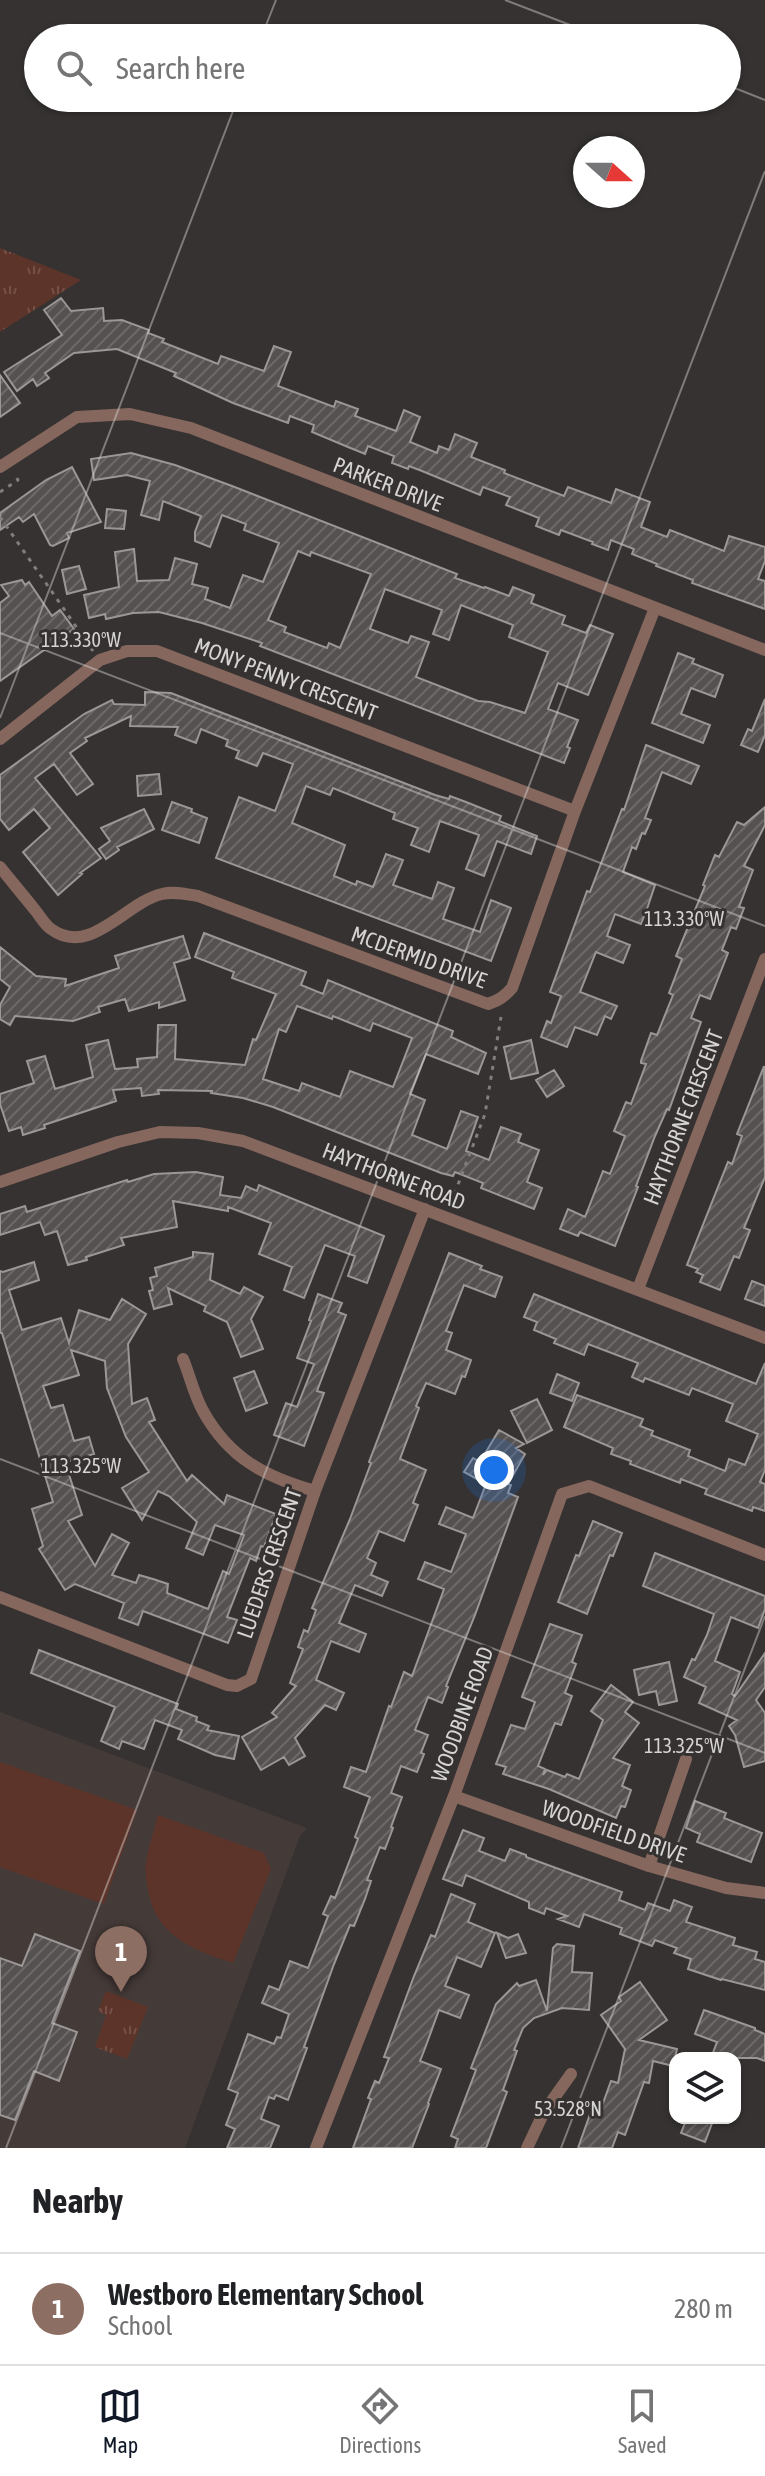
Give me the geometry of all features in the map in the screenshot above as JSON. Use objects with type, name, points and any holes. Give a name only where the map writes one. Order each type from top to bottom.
[{"type":"street","name":"PARKER DRIVE","points":[[0,467],[77,417],[130,414],[191,428],[765,650]]},
{"type":"street","name":"MCDERMID DRIVE","points":[[0,867],[51,929],[70,937],[82,938],[145,901],[161,894],[179,892],[198,896],[488,1004],[503,999],[512,988],[575,811],[655,608]]},
{"type":"street","name":"MONY PENNY CRESCENT","points":[[0,739],[100,660],[127,651],[157,651],[575,811]]},
{"type":"street","name":"HAYTHORNE CRESCENT","points":[[638,1289],[765,959]]},
{"type":"street","name":"HAYTHORNE ROAD","points":[[0,1182],[118,1142],[160,1132],[198,1133],[243,1141],[765,1338]]},
{"type":"street","name":"LUEDERS CRESCENT","points":[[0,1597],[227,1685],[237,1686],[251,1679],[315,1491],[425,1209]]},
{"type":"street","points":[[183,1359],[202,1409],[223,1442],[248,1463],[283,1482],[315,1491]]},
{"type":"street","name":"WOODBINE ROAD","points":[[316,2148],[454,1796],[562,1494],[589,1486],[765,1555]]},
{"type":"street","points":[[649,1866],[686,1759]]},
{"type":"street","name":"WOODFIELD DRIVE","points":[[454,1796],[649,1866],[726,1888],[765,1893]]},
{"type":"street","points":[[527,2148],[544,2112],[571,2074]]},
{"type":"path","points":[[0,517],[100,660]]},
{"type":"path","points":[[451,1203],[485,1114],[501,1017]]},
{"type":"shaded area","points":[[0,1712],[307,1828],[300,1836],[185,2148],[0,2148]]},
{"type":"green space","points":[[0,248],[81,280],[0,332]]},
{"type":"green space","points":[[0,1762],[137,1810],[104,1904],[0,1867]]},
{"type":"green space","points":[[158,1815],[264,1853],[271,1869],[233,1963],[188,1945],[165,1927],[156,1915],[150,1901],[146,1869]]},
{"type":"green space","points":[[106,1991],[148,2007],[127,2059],[95,2047],[106,2015],[98,2011]]},
{"type":"building","points":[[61,298],[71,311],[103,308],[104,321],[122,320],[149,330],[148,333],[164,339],[162,342],[218,364],[221,356],[264,371],[274,346],[291,352],[278,386],[334,407],[336,401],[358,409],[355,416],[396,431],[404,410],[420,417],[410,442],[437,453],[439,446],[449,450],[455,434],[477,443],[471,457],[564,496],[568,487],[611,503],[616,489],[650,502],[641,527],[667,537],[670,530],[724,551],[729,536],[765,547],[765,561],[758,579],[765,581],[765,609],[692,583],[693,580],[656,566],[632,554],[634,549],[611,540],[608,550],[561,530],[559,535],[536,526],[539,518],[506,505],[510,497],[483,487],[480,495],[409,466],[408,469],[392,463],[394,456],[368,446],[365,454],[312,432],[314,425],[290,416],[288,423],[233,403],[174,376],[176,373],[117,349],[74,353],[45,373],[49,378],[37,386],[33,379],[17,391],[4,372],[62,335],[44,310]]},
{"type":"building","points":[[0,375],[20,403],[0,417]]},
{"type":"building","points":[[131,453],[175,465],[457,574],[455,578],[509,596],[513,587],[534,595],[531,603],[565,616],[562,624],[586,633],[590,625],[613,634],[588,695],[558,683],[548,709],[578,720],[564,763],[260,646],[262,643],[202,623],[159,612],[133,613],[106,619],[105,614],[89,618],[84,595],[119,587],[115,552],[134,549],[137,581],[169,580],[175,558],[197,564],[192,584],[208,588],[205,599],[230,608],[243,575],[263,582],[279,543],[244,530],[246,524],[222,515],[210,547],[195,541],[201,516],[163,501],[159,520],[141,515],[150,481],[127,475],[94,480],[91,459]],"holes":[[[298,551],[310,556],[311,552],[371,574],[340,648],[329,643],[327,648],[284,632],[286,627],[268,620]],[[385,589],[442,610],[433,634],[449,640],[461,605],[513,625],[509,637],[548,652],[525,713],[478,701],[416,677],[429,642],[411,636],[408,643],[370,629]]]},
{"type":"building","points":[[72,467],[101,522],[67,533],[69,538],[53,546],[34,514],[23,522],[19,517],[0,530],[0,513],[46,480]]},
{"type":"building","points":[[107,509],[126,511],[124,529],[105,528]]},
{"type":"building","points":[[79,566],[86,589],[67,594],[62,570]]},
{"type":"building","points":[[22,580],[25,585],[29,582],[52,616],[60,610],[74,629],[0,681],[0,603],[9,596],[1,585]]},
{"type":"building","points":[[678,653],[694,659],[692,663],[723,675],[715,697],[691,688],[681,714],[710,725],[703,743],[652,723]]},
{"type":"building","points":[[145,692],[171,693],[435,795],[466,802],[501,816],[499,821],[537,836],[531,854],[497,841],[484,876],[466,869],[479,835],[440,821],[429,852],[411,845],[418,828],[393,819],[395,813],[333,788],[330,795],[306,786],[292,823],[345,845],[334,876],[356,885],[357,881],[373,887],[386,854],[403,860],[393,885],[432,899],[438,882],[454,888],[443,919],[480,932],[491,900],[511,908],[491,961],[216,858],[239,797],[275,811],[293,764],[263,753],[257,766],[236,758],[239,751],[226,746],[228,740],[201,729],[196,743],[175,735],[178,727],[130,726],[131,716],[85,738],[87,741],[70,753],[93,784],[77,795],[54,764],[35,778],[101,858],[58,895],[23,852],[50,828],[34,809],[9,830],[0,819],[0,775],[84,714],[112,700],[114,704],[145,705]]},
{"type":"building","points":[[765,699],[765,735],[758,752],[741,745],[748,729],[752,731]]},
{"type":"building","points":[[646,745],[699,766],[691,784],[662,772],[645,818],[651,820],[636,849],[632,847],[623,872],[655,885],[648,906],[641,924],[615,914],[607,936],[630,945],[623,963],[596,952],[580,992],[617,1006],[611,1019],[605,1016],[597,1035],[575,1027],[567,1047],[541,1037],[547,1021],[551,1023],[561,996],[550,992],[587,891],[590,892],[624,810]]},
{"type":"building","points":[[159,774],[161,794],[138,796],[137,776]]},
{"type":"building","points":[[172,802],[207,818],[199,843],[162,830]]},
{"type":"building","points":[[765,807],[765,825],[744,866],[753,870],[739,907],[744,908],[736,929],[731,927],[722,950],[728,953],[710,999],[700,995],[691,1018],[701,1022],[615,1246],[580,1232],[578,1236],[560,1229],[568,1209],[585,1217],[603,1171],[610,1174],[625,1136],[614,1131],[626,1102],[631,1104],[646,1064],[641,1061],[651,1033],[657,1035],[673,995],[669,993],[682,959],[676,956],[715,855],[719,857],[737,822],[744,825]]},
{"type":"building","points":[[144,809],[154,829],[117,847],[119,850],[106,859],[99,849],[110,841],[101,828]]},
{"type":"building","points":[[204,933],[306,972],[301,985],[323,994],[328,980],[453,1031],[451,1037],[486,1053],[478,1074],[426,1054],[410,1094],[425,1100],[412,1135],[447,1149],[461,1111],[478,1117],[466,1151],[489,1160],[501,1127],[521,1134],[518,1142],[539,1150],[527,1182],[542,1188],[534,1209],[481,1188],[483,1183],[455,1172],[453,1176],[441,1173],[273,1107],[212,1091],[158,1090],[159,1094],[142,1096],[141,1088],[113,1090],[116,1101],[23,1135],[21,1127],[9,1131],[0,1094],[34,1083],[27,1061],[45,1056],[55,1089],[93,1077],[86,1045],[108,1040],[115,1069],[138,1067],[137,1059],[157,1057],[158,1025],[176,1025],[175,1059],[245,1065],[253,1039],[256,1040],[276,994],[232,978],[234,972],[195,957]],"holes":[[[297,1006],[332,1019],[333,1016],[370,1031],[373,1023],[412,1038],[393,1087],[350,1071],[340,1097],[302,1083],[299,1091],[263,1079],[279,1029],[286,1032]]]},
{"type":"building","points":[[183,936],[190,958],[174,963],[185,1000],[159,1008],[159,1002],[129,1011],[125,999],[98,1007],[100,1012],[73,1021],[15,1016],[10,1025],[0,1019],[0,1005],[10,987],[0,979],[0,947],[36,976],[66,979],[65,986],[119,968],[115,956]]},
{"type":"building","points":[[531,1040],[538,1073],[511,1079],[504,1047]]},
{"type":"building","points":[[764,1066],[765,1177],[744,1228],[750,1230],[739,1258],[734,1256],[720,1290],[700,1282],[703,1275],[696,1272],[698,1269],[687,1265],[728,1162],[732,1164],[742,1136],[737,1134]]},
{"type":"building","points":[[554,1070],[564,1086],[547,1097],[536,1080]]},
{"type":"building","points":[[196,1172],[223,1177],[220,1195],[241,1198],[246,1186],[257,1191],[259,1185],[384,1236],[367,1283],[348,1276],[355,1256],[325,1245],[304,1298],[284,1290],[292,1267],[259,1254],[271,1223],[228,1207],[228,1211],[173,1201],[177,1227],[121,1238],[124,1245],[68,1265],[57,1231],[45,1235],[40,1222],[0,1235],[0,1214],[25,1206],[27,1212],[154,1174]]},
{"type":"building","points":[[193,1252],[213,1254],[210,1280],[240,1294],[244,1287],[263,1297],[251,1319],[263,1349],[241,1357],[227,1322],[204,1311],[206,1306],[168,1288],[172,1304],[154,1309],[149,1291],[153,1290],[150,1278],[157,1276],[155,1268],[193,1257]]},
{"type":"building","points":[[449,1253],[502,1277],[495,1297],[464,1285],[446,1331],[452,1333],[446,1350],[471,1360],[465,1377],[462,1376],[455,1394],[426,1383],[416,1406],[419,1408],[400,1459],[426,1470],[413,1503],[418,1505],[404,1541],[379,1531],[367,1558],[376,1563],[371,1575],[388,1582],[382,1596],[355,1585],[339,1623],[366,1634],[359,1652],[331,1641],[316,1680],[344,1693],[336,1710],[325,1705],[295,1738],[305,1756],[289,1765],[284,1757],[261,1770],[242,1737],[277,1717],[272,1713],[296,1686],[290,1683],[303,1649],[298,1647],[304,1630],[308,1632],[316,1610],[312,1608],[350,1519]]},
{"type":"building","points":[[34,1262],[39,1280],[9,1290],[22,1330],[61,1318],[69,1343],[79,1310],[110,1320],[122,1299],[146,1314],[128,1344],[132,1404],[147,1398],[155,1420],[149,1422],[187,1481],[192,1475],[224,1504],[227,1495],[276,1514],[256,1561],[250,1558],[227,1617],[237,1620],[228,1643],[143,1611],[138,1625],[119,1618],[124,1603],[75,1584],[65,1590],[39,1549],[43,1546],[32,1509],[53,1502],[0,1333],[0,1271]],"holes":[[[71,1350],[105,1361],[107,1388],[126,1437],[149,1472],[122,1488],[142,1520],[158,1491],[169,1496],[197,1522],[186,1548],[203,1555],[215,1525],[244,1535],[229,1574],[223,1571],[208,1609],[167,1593],[168,1584],[139,1575],[136,1583],[112,1575],[129,1543],[112,1534],[95,1566],[68,1521],[82,1515],[65,1462],[94,1454],[89,1437],[74,1441],[63,1405],[51,1408],[43,1386],[79,1375]]]},
{"type":"building","points":[[752,1281],[765,1286],[765,1306],[745,1299]]},
{"type":"building","points":[[318,1294],[342,1303],[338,1312],[346,1315],[317,1391],[324,1393],[304,1446],[274,1435],[286,1403],[297,1407],[314,1364],[297,1358]]},
{"type":"building","points":[[534,1294],[756,1384],[765,1363],[765,1470],[760,1482],[765,1484],[765,1511],[753,1507],[752,1511],[705,1494],[707,1489],[681,1479],[680,1483],[630,1464],[631,1461],[611,1454],[613,1448],[564,1427],[577,1395],[643,1419],[640,1426],[653,1431],[651,1435],[690,1450],[688,1456],[725,1471],[729,1459],[745,1465],[758,1434],[726,1421],[733,1404],[692,1388],[689,1395],[645,1378],[643,1382],[632,1377],[638,1363],[588,1344],[584,1355],[554,1343],[556,1339],[534,1330],[537,1322],[524,1317]]},
{"type":"building","points":[[254,1371],[267,1403],[246,1411],[234,1378]]},
{"type":"building","points":[[557,1374],[579,1383],[572,1401],[550,1393]]},
{"type":"building","points":[[537,1399],[552,1430],[527,1443],[511,1411]]},
{"type":"building","points":[[499,1430],[524,1444],[516,1448],[525,1454],[508,1484],[511,1485],[508,1493],[518,1497],[442,1703],[428,1697],[415,1730],[428,1735],[421,1753],[424,1754],[417,1772],[401,1766],[391,1793],[402,1797],[393,1828],[385,1849],[380,1847],[367,1880],[371,1881],[365,1899],[334,1964],[288,2100],[276,2095],[274,2099],[269,2097],[261,2119],[279,2126],[270,2148],[227,2148],[235,2129],[226,2125],[238,2093],[228,2089],[248,2034],[274,2044],[277,2037],[281,2038],[289,2014],[262,2003],[269,1986],[279,1990],[290,1961],[308,1968],[328,1916],[323,1914],[331,1896],[335,1898],[358,1839],[355,1837],[370,1797],[344,1787],[351,1767],[366,1772],[389,1706],[404,1672],[412,1676],[444,1589],[418,1579],[425,1562],[451,1572],[466,1534],[439,1524],[446,1507],[473,1518],[486,1484],[464,1472],[473,1458],[480,1462]]},
{"type":"building","points":[[593,1521],[622,1533],[587,1614],[558,1602]]},
{"type":"building","points":[[655,1553],[765,1596],[765,1609],[758,1628],[731,1617],[715,1661],[740,1672],[732,1694],[735,1696],[765,1653],[765,1687],[756,1700],[765,1713],[765,1761],[744,1767],[735,1735],[729,1726],[737,1720],[699,1703],[706,1687],[684,1677],[707,1635],[714,1614],[643,1586]]},
{"type":"building","points":[[550,1624],[582,1635],[565,1693],[572,1696],[561,1725],[555,1723],[538,1766],[545,1769],[543,1775],[547,1770],[579,1779],[603,1720],[591,1711],[611,1685],[633,1702],[625,1712],[639,1723],[613,1758],[630,1765],[622,1786],[631,1790],[625,1807],[621,1806],[616,1818],[549,1789],[503,1774],[506,1767],[496,1764],[511,1725],[525,1729],[535,1702],[522,1697]]},
{"type":"building","points":[[39,1650],[178,1704],[176,1709],[197,1717],[196,1721],[209,1726],[207,1730],[239,1736],[234,1759],[215,1755],[178,1739],[182,1730],[155,1720],[144,1749],[122,1741],[119,1749],[101,1741],[115,1707],[31,1673]]},
{"type":"building","points":[[669,1662],[677,1701],[659,1705],[656,1691],[639,1695],[634,1670]]},
{"type":"building","points":[[695,1801],[726,1813],[724,1818],[762,1833],[751,1862],[697,1842],[700,1834],[686,1828]]},
{"type":"building","points":[[463,1830],[484,1838],[479,1851],[505,1861],[510,1849],[622,1892],[619,1900],[645,1910],[648,1903],[670,1911],[674,1900],[692,1907],[686,1922],[735,1938],[733,1945],[757,1952],[755,1959],[765,1962],[765,1990],[688,1969],[691,1959],[674,1953],[677,1948],[655,1940],[652,1946],[620,1934],[622,1928],[584,1914],[579,1927],[558,1919],[567,1916],[546,1908],[544,1914],[529,1908],[529,1902],[466,1875],[462,1886],[443,1879]]},
{"type":"building","points":[[451,1894],[475,1904],[468,1922],[495,1933],[481,1967],[457,1957],[445,1986],[469,1995],[460,2018],[439,2010],[420,2061],[441,2069],[412,2148],[353,2148],[371,2099],[368,2098],[375,2081],[379,2083],[389,2058],[384,2057],[414,1976],[431,1935],[435,1937]]},
{"type":"building","points":[[497,1933],[508,1938],[518,1934],[526,1953],[506,1958]]},
{"type":"building","points":[[35,1934],[80,1951],[52,2023],[77,2032],[59,2081],[34,2071],[15,2120],[0,2115],[0,1958],[22,1966]]},
{"type":"building","points":[[557,1944],[574,1946],[572,1972],[592,1973],[589,2010],[562,2008],[534,2018],[523,2028],[503,2090],[507,2092],[486,2148],[455,2148],[458,2139],[451,2136],[476,2070],[471,2068],[496,2004],[517,1983],[519,1986],[536,1980],[547,2011],[553,1948]]},
{"type":"building","points":[[640,1982],[667,2020],[639,2040],[677,2049],[676,2052],[669,2052],[669,2065],[653,2061],[649,2083],[644,2082],[625,2135],[618,2132],[612,2148],[578,2148],[594,2103],[602,2106],[611,2081],[618,2083],[625,2049],[601,2015],[621,2001],[619,1997]]},
{"type":"building","points":[[704,2010],[755,2028],[765,2034],[765,2061],[741,2058],[741,2052],[713,2052],[717,2042],[695,2034]]},
{"type":"building","points":[[685,2124],[712,2124],[705,2142],[681,2133]]},
{"type":"place","name":"Westboro Elementary School","points":[[121,1992]]}]
